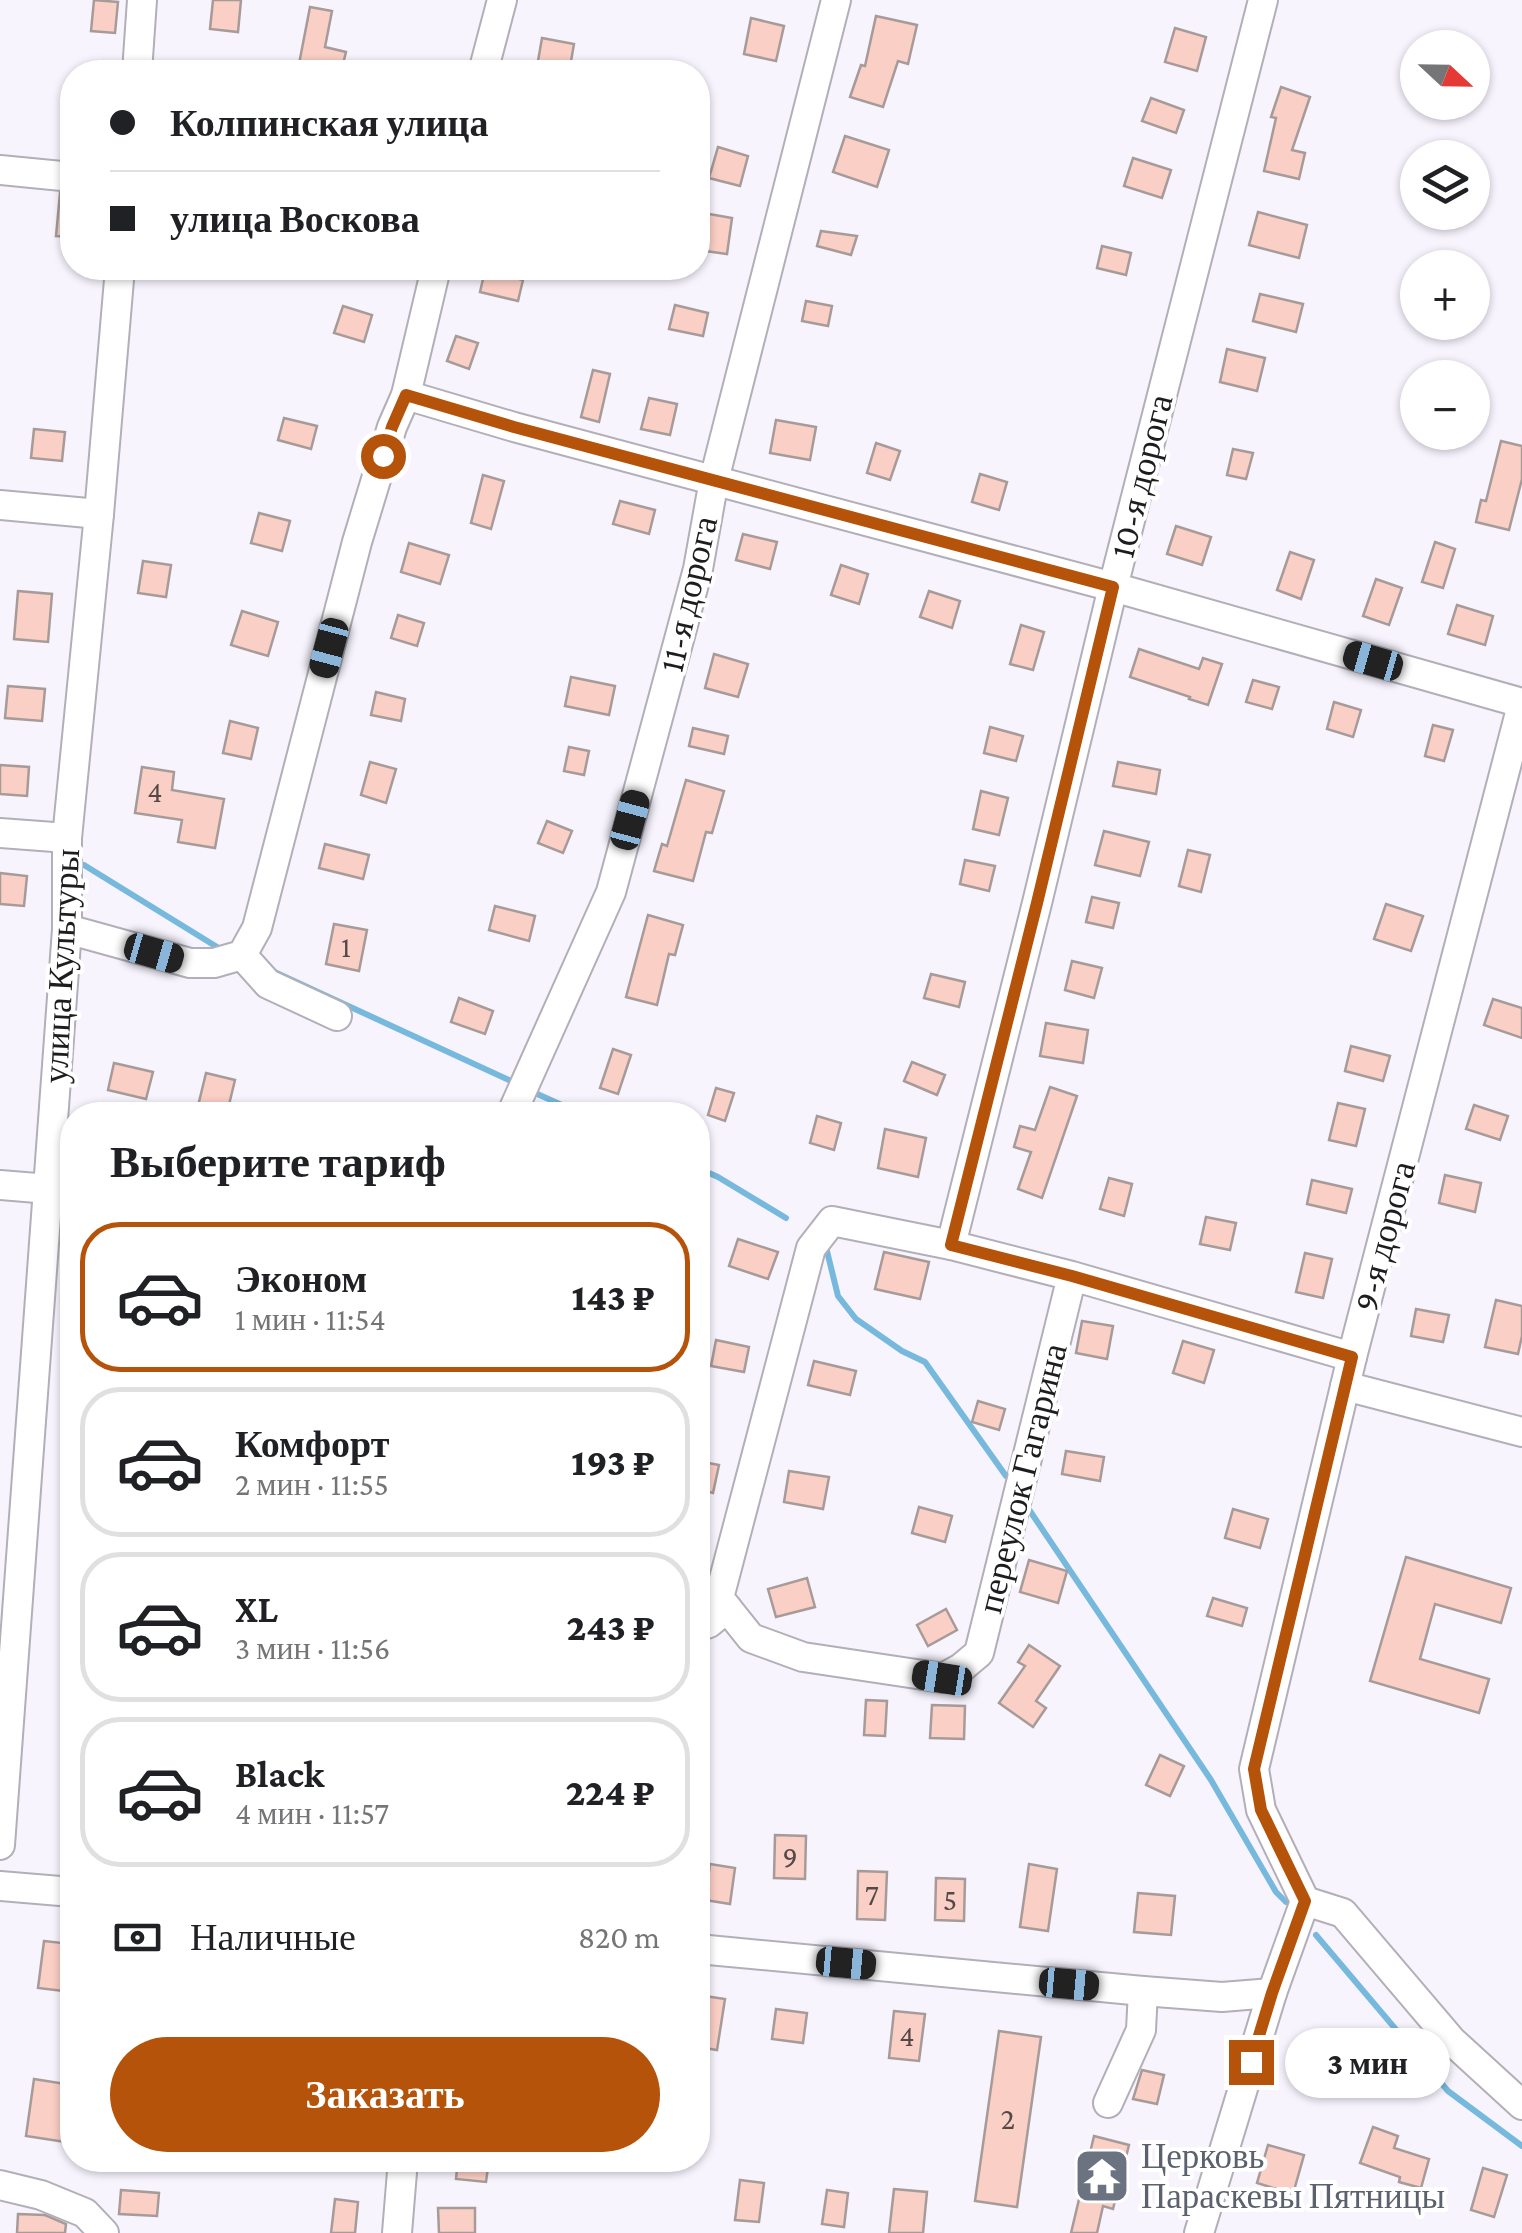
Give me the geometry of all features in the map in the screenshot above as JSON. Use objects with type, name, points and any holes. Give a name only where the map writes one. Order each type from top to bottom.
[{"type":"street","points":[[137,60],[142,0]]},
{"type":"street","points":[[486,60],[502,0]]},
{"type":"street","name":"11-я дорога","points":[[517,1102],[611,892],[698,569],[714,480],[836,0]]},
{"type":"street","name":"10-я дорога","points":[[951,1245],[1262,0]]},
{"type":"street","points":[[0,170],[60,176]]},
{"type":"street","name":"улица Культуры","points":[[0,1845],[67,929],[66,838],[119,280]]},
{"type":"street","points":[[67,929],[190,963],[242,955],[258,928],[357,542],[392,427],[406,395],[433,280]]},
{"type":"street","points":[[406,395],[1113,587],[1522,704]]},
{"type":"street","points":[[0,505],[99,514]]},
{"type":"street","name":"9-я дорога","points":[[1305,1901],[1261,1810],[1254,1769],[1352,1357],[1522,704]]},
{"type":"street","points":[[0,833],[66,838]]},
{"type":"street","points":[[242,955],[268,984],[336,1016]]},
{"type":"street","points":[[0,1185],[49,1189]]},
{"type":"street","points":[[710,1622],[727,1608],[719,1598],[811,1248],[832,1221],[951,1245],[1072,1276],[1352,1357]]},
{"type":"street","name":"переулок Гагарина","points":[[727,1608],[750,1638],[804,1657],[942,1678],[979,1652],[1072,1276]]},
{"type":"street","points":[[1345,1386],[1522,1432]]},
{"type":"street","points":[[0,1886],[60,1891]]},
{"type":"street","points":[[1199,2233],[1272,1993],[1305,1901],[1343,1913],[1452,2042],[1522,2105]]},
{"type":"street","points":[[710,1950],[1143,1991],[1222,1997],[1272,1993]]},
{"type":"street","points":[[1108,2103],[1141,2030],[1143,1991]]},
{"type":"street","points":[[397,2233],[402,2172]]},
{"type":"street","points":[[0,2185],[40,2195],[85,2214],[104,2233]]},
{"type":"building","points":[[94,0],[118,2],[115,33],[91,31]]},
{"type":"building","points":[[213,0],[241,0],[238,32],[210,29]]},
{"type":"building","points":[[310,7],[332,11],[325,47],[346,52],[344,60],[300,60]]},
{"type":"building","points":[[876,16],[917,25],[908,64],[898,61],[883,107],[850,97],[861,65],[865,66]]},
{"type":"building","points":[[751,18],[784,26],[776,61],[744,54]]},
{"type":"building","points":[[1175,28],[1206,37],[1197,71],[1165,62]]},
{"type":"building","points":[[542,38],[574,44],[571,60],[538,60]]},
{"type":"building","points":[[1281,87],[1310,97],[1292,150],[1305,153],[1299,179],[1264,171],[1276,118],[1271,117]]},
{"type":"building","points":[[1151,98],[1184,110],[1176,133],[1142,121]]},
{"type":"building","points":[[845,136],[889,150],[877,187],[833,172]]},
{"type":"building","points":[[718,147],[748,156],[740,186],[710,178]]},
{"type":"building","points":[[1133,158],[1171,170],[1162,198],[1124,186]]},
{"type":"building","points":[[60,193],[60,236],[56,236]]},
{"type":"building","points":[[1258,212],[1307,225],[1299,258],[1249,245]]},
{"type":"building","points":[[710,214],[732,218],[727,254],[710,252]]},
{"type":"building","points":[[821,231],[857,236],[851,255],[817,246]]},
{"type":"building","points":[[1102,246],[1131,253],[1126,275],[1097,268]]},
{"type":"building","points":[[483,280],[523,280],[518,301],[480,292]]},
{"type":"building","points":[[1260,294],[1303,304],[1296,332],[1253,321]]},
{"type":"building","points":[[806,301],[832,306],[828,326],[802,321]]},
{"type":"building","points":[[675,305],[708,313],[703,336],[669,329]]},
{"type":"building","points":[[343,306],[372,315],[364,342],[334,333]]},
{"type":"building","points":[[456,336],[478,343],[469,369],[447,361]]},
{"type":"building","points":[[1227,349],[1265,358],[1257,391],[1220,382]]},
{"type":"building","points":[[593,370],[610,374],[599,422],[581,417]]},
{"type":"building","points":[[649,398],[677,404],[670,435],[641,429]]},
{"type":"building","points":[[284,418],[317,426],[311,449],[278,440]]},
{"type":"building","points":[[776,420],[816,427],[810,460],[770,453]]},
{"type":"building","points":[[34,429],[65,432],[62,461],[31,458]]},
{"type":"building","points":[[1501,441],[1522,446],[1522,479],[1509,530],[1476,522],[1481,500],[1486,501]]},
{"type":"building","points":[[876,443],[900,451],[890,480],[867,473]]},
{"type":"building","points":[[1233,449],[1253,453],[1246,479],[1227,475]]},
{"type":"building","points":[[980,474],[1007,482],[999,510],[972,502]]},
{"type":"building","points":[[483,475],[504,481],[491,529],[471,523]]},
{"type":"building","points":[[620,501],[655,510],[649,534],[613,524]]},
{"type":"building","points":[[259,513],[290,521],[282,551],[251,543]]},
{"type":"building","points":[[1176,526],[1211,537],[1202,565],[1167,554]]},
{"type":"building","points":[[743,534],[777,542],[770,569],[736,560]]},
{"type":"building","points":[[1435,542],[1455,549],[1443,588],[1422,582]]},
{"type":"building","points":[[409,543],[449,555],[440,584],[401,572]]},
{"type":"building","points":[[1290,552],[1314,560],[1301,599],[1277,590]]},
{"type":"building","points":[[143,561],[171,565],[166,597],[138,593]]},
{"type":"building","points":[[841,565],[868,574],[859,604],[831,595]]},
{"type":"building","points":[[1376,579],[1402,588],[1389,625],[1363,616]]},
{"type":"building","points":[[18,591],[52,594],[48,642],[14,639]]},
{"type":"building","points":[[929,591],[960,601],[952,628],[920,617]]},
{"type":"building","points":[[1457,605],[1493,616],[1485,645],[1448,634]]},
{"type":"building","points":[[242,611],[278,622],[268,656],[231,645]]},
{"type":"building","points":[[398,615],[424,623],[417,646],[391,638]]},
{"type":"building","points":[[1021,625],[1044,632],[1033,670],[1010,664]]},
{"type":"building","points":[[1139,649],[1199,669],[1203,658],[1222,664],[1208,705],[1130,677]]},
{"type":"building","points":[[714,654],[748,664],[738,697],[705,688]]},
{"type":"building","points":[[571,677],[615,686],[609,715],[565,706]]},
{"type":"building","points":[[1253,680],[1279,687],[1272,709],[1246,702]]},
{"type":"building","points":[[8,686],[45,689],[42,721],[5,718]]},
{"type":"building","points":[[376,692],[405,699],[401,721],[371,715]]},
{"type":"building","points":[[1334,702],[1361,710],[1353,737],[1327,729]]},
{"type":"building","points":[[230,721],[258,728],[251,759],[223,753]]},
{"type":"building","points":[[1433,725],[1453,730],[1444,761],[1425,756]]},
{"type":"building","points":[[990,727],[1023,736],[1016,761],[984,753]]},
{"type":"building","points":[[693,728],[728,736],[724,754],[689,746]]},
{"type":"building","points":[[569,747],[589,751],[584,775],[564,771]]},
{"type":"building","points":[[370,762],[396,769],[386,803],[361,795]]},
{"type":"building","points":[[1118,762],[1160,770],[1156,794],[1113,786]]},
{"type":"building","points":[[0,765],[29,767],[27,796],[0,794]]},
{"type":"building","points":[[142,767],[174,772],[172,790],[224,799],[215,848],[178,842],[182,820],[135,813]]},
{"type":"building","points":[[686,780],[724,791],[712,833],[706,832],[693,881],[654,871],[662,844],[667,846]]},
{"type":"building","points":[[981,791],[1008,798],[999,835],[973,829]]},
{"type":"building","points":[[547,821],[572,831],[563,853],[538,843]]},
{"type":"building","points":[[1104,831],[1149,842],[1140,876],[1095,865]]},
{"type":"building","points":[[325,844],[369,855],[363,879],[319,868]]},
{"type":"building","points":[[1188,850],[1210,855],[1201,892],[1179,886]]},
{"type":"building","points":[[965,860],[995,866],[989,891],[960,884]]},
{"type":"building","points":[[0,873],[27,876],[24,906],[0,904]]},
{"type":"building","points":[[1092,897],[1119,903],[1113,928],[1086,922]]},
{"type":"building","points":[[1386,904],[1423,916],[1411,951],[1374,939]]},
{"type":"building","points":[[495,906],[535,916],[529,941],[489,930]]},
{"type":"building","points":[[648,915],[683,925],[675,955],[669,954],[657,1005],[626,997]]},
{"type":"building","points":[[334,924],[367,930],[359,971],[326,964]]},
{"type":"building","points":[[1072,961],[1102,968],[1094,998],[1065,990]]},
{"type":"building","points":[[931,974],[965,982],[959,1007],[924,998]]},
{"type":"building","points":[[459,998],[493,1011],[485,1034],[451,1022]]},
{"type":"building","points":[[1493,999],[1522,1008],[1522,1038],[1484,1025]]},
{"type":"building","points":[[1046,1023],[1088,1030],[1083,1063],[1040,1056]]},
{"type":"building","points":[[1351,1046],[1390,1056],[1383,1081],[1345,1071]]},
{"type":"building","points":[[613,1049],[631,1055],[618,1094],[600,1088]]},
{"type":"building","points":[[912,1062],[945,1075],[937,1095],[904,1081]]},
{"type":"building","points":[[114,1063],[153,1072],[146,1099],[108,1090]]},
{"type":"building","points":[[206,1073],[235,1080],[230,1102],[199,1102]]},
{"type":"building","points":[[1050,1087],[1077,1096],[1042,1198],[1018,1189],[1031,1152],[1014,1147],[1020,1126],[1035,1130]]},
{"type":"building","points":[[716,1088],[734,1093],[725,1121],[710,1116]]},
{"type":"building","points":[[1338,1103],[1365,1109],[1356,1146],[1329,1140]]},
{"type":"building","points":[[1474,1105],[1508,1116],[1500,1140],[1466,1129]]},
{"type":"building","points":[[817,1116],[841,1123],[834,1150],[810,1143]]},
{"type":"building","points":[[885,1129],[926,1138],[918,1177],[878,1168]]},
{"type":"building","points":[[1445,1175],[1481,1183],[1475,1212],[1439,1203]]},
{"type":"building","points":[[1109,1178],[1132,1184],[1124,1216],[1100,1209]]},
{"type":"building","points":[[1312,1180],[1352,1189],[1346,1213],[1307,1204]]},
{"type":"building","points":[[1206,1217],[1236,1223],[1230,1250],[1200,1244]]},
{"type":"building","points":[[738,1239],[778,1252],[768,1279],[729,1266]]},
{"type":"building","points":[[884,1252],[929,1262],[920,1299],[875,1289]]},
{"type":"building","points":[[1305,1253],[1332,1259],[1323,1298],[1296,1292]]},
{"type":"building","points":[[1496,1300],[1522,1306],[1518,1354],[1485,1347]]},
{"type":"building","points":[[1416,1309],[1449,1315],[1443,1342],[1411,1336]]},
{"type":"building","points":[[1082,1321],[1113,1326],[1107,1359],[1076,1353]]},
{"type":"building","points":[[716,1340],[749,1347],[744,1372],[711,1366]]},
{"type":"building","points":[[1183,1341],[1214,1350],[1204,1383],[1173,1373]]},
{"type":"building","points":[[814,1361],[856,1371],[850,1395],[808,1385]]},
{"type":"building","points":[[978,1401],[1005,1409],[999,1430],[972,1422]]},
{"type":"building","points":[[1066,1451],[1104,1457],[1100,1481],[1062,1474]]},
{"type":"building","points":[[710,1463],[719,1465],[713,1493],[710,1492]]},
{"type":"building","points":[[789,1471],[829,1477],[823,1509],[784,1502]]},
{"type":"building","points":[[919,1507],[952,1516],[945,1542],[912,1533]]},
{"type":"building","points":[[1233,1509],[1268,1519],[1260,1548],[1225,1538]]},
{"type":"building","points":[[1406,1557],[1511,1588],[1501,1623],[1435,1604],[1420,1659],[1489,1679],[1479,1713],[1370,1681]]},
{"type":"building","points":[[1029,1560],[1067,1571],[1058,1603],[1020,1592]]},
{"type":"building","points":[[807,1578],[815,1607],[776,1617],[768,1589]]},
{"type":"building","points":[[1213,1598],[1247,1608],[1242,1626],[1207,1616]]},
{"type":"building","points":[[946,1609],[957,1630],[928,1646],[917,1625]]},
{"type":"building","points":[[1029,1645],[1060,1666],[1036,1701],[1046,1708],[1033,1727],[999,1703],[1025,1666],[1018,1662]]},
{"type":"building","points":[[866,1700],[887,1701],[885,1736],[864,1735]]},
{"type":"building","points":[[932,1705],[965,1706],[964,1739],[930,1738]]},
{"type":"building","points":[[1160,1755],[1184,1766],[1170,1796],[1146,1785]]},
{"type":"building","points":[[775,1835],[806,1836],[805,1879],[774,1878]]},
{"type":"building","points":[[710,1864],[735,1868],[730,1904],[710,1901]]},
{"type":"building","points":[[1029,1864],[1057,1869],[1048,1931],[1020,1927]]},
{"type":"building","points":[[858,1871],[887,1872],[885,1920],[857,1919]]},
{"type":"building","points":[[936,1878],[965,1879],[964,1921],[935,1920]]},
{"type":"building","points":[[1138,1893],[1175,1896],[1171,1935],[1134,1932]]},
{"type":"building","points":[[44,1941],[60,1943],[60,1991],[38,1988]]},
{"type":"building","points":[[710,1997],[725,1999],[717,2050],[710,2049]]},
{"type":"building","points":[[776,2009],[807,2013],[803,2043],[772,2039]]},
{"type":"building","points":[[894,2011],[925,2014],[919,2061],[889,2058]]},
{"type":"building","points":[[999,2031],[1041,2037],[1017,2207],[975,2201]]},
{"type":"building","points":[[1333,2034],[1357,2042],[1351,2061],[1364,2065],[1358,2083],[1317,2070]]},
{"type":"building","points":[[1142,2070],[1164,2075],[1157,2104],[1133,2099]]},
{"type":"building","points":[[34,2079],[60,2083],[60,2141],[26,2136]]},
{"type":"building","points":[[1373,2127],[1398,2136],[1394,2148],[1429,2159],[1421,2188],[1360,2163]]},
{"type":"building","points":[[1094,2136],[1129,2145],[1113,2209],[1103,2206],[1097,2233],[1071,2233]]},
{"type":"building","points":[[1268,2145],[1304,2155],[1293,2194],[1257,2183]]},
{"type":"building","points":[[1483,2168],[1507,2175],[1494,2217],[1471,2210]]},
{"type":"building","points":[[457,2172],[487,2172],[486,2182],[456,2179]]},
{"type":"building","points":[[740,2180],[764,2183],[759,2222],[735,2220]]},
{"type":"building","points":[[894,2189],[927,2192],[923,2233],[889,2233]]},
{"type":"building","points":[[121,2190],[159,2193],[157,2216],[119,2214]]},
{"type":"building","points":[[827,2190],[848,2193],[844,2227],[822,2224]]},
{"type":"building","points":[[335,2199],[358,2202],[355,2233],[331,2233]]},
{"type":"building","points":[[438,2208],[475,2208],[475,2233],[439,2233]]},
{"type":"building","points":[[18,2214],[45,2215],[66,2224],[65,2233],[17,2233]]},
{"type":"waterway","points":[[84,865],[217,947]]},
{"type":"waterway","points":[[268,969],[509,1080]]},
{"type":"waterway","points":[[533,1092],[555,1102]]},
{"type":"waterway","points":[[710,1173],[786,1218]]},
{"type":"waterway","points":[[825,1243],[838,1296],[856,1319],[925,1362],[1006,1476]]},
{"type":"waterway","points":[[1030,1511],[1211,1780],[1276,1892],[1286,1902]]},
{"type":"waterway","points":[[1316,1935],[1448,2091],[1522,2146]]},
{"type":"place","name":"Церковь Параскевы Пятницы","points":[[1102,2176]]},
{"type":"route","points":[[383,456],[406,395],[1113,587],[951,1245],[1352,1357],[1254,1769],[1261,1810],[1305,1901],[1251,2062]]}]
